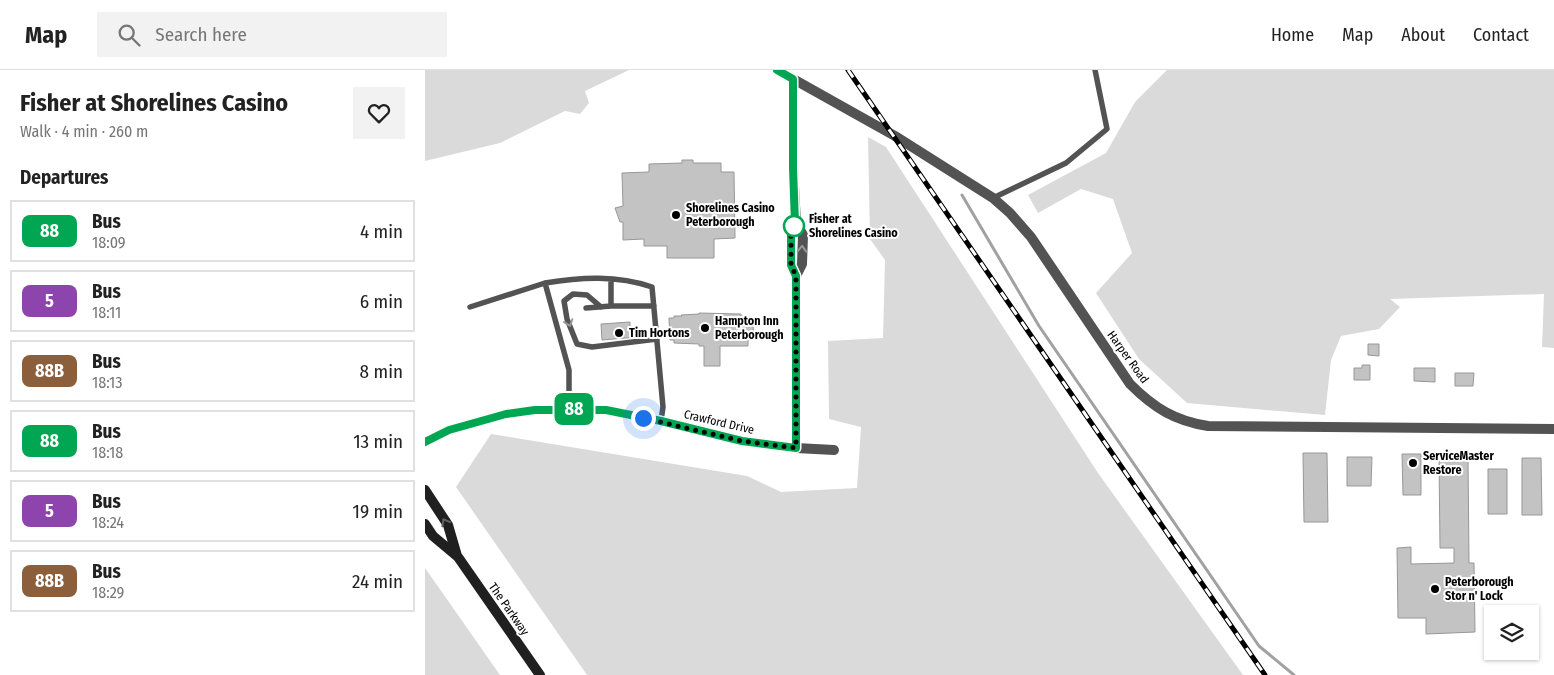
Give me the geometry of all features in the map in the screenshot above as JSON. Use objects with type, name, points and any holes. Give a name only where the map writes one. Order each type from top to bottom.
[{"type":"main road","name":"The Parkway","points":[[425,490],[448,525],[458,557]]},
{"type":"main road","name":"The Parkway","points":[[425,524],[433,536],[458,557],[540,675]]},
{"type":"street","name":"Harper Road","points":[[777,70],[895,136],[993,198],[1010,213],[1031,237],[1130,384],[1143,397],[1170,415],[1208,426],[1554,429]]},
{"type":"street","points":[[793,79],[795,223],[791,235],[791,265],[796,276],[796,448]]},
{"type":"street","name":"Crawford Drive","points":[[425,442],[449,430],[506,414],[535,410],[569,409],[606,410],[742,441],[796,448],[834,450]]},
{"type":"lane","points":[[993,198],[1066,163],[1107,129],[1095,70]]},
{"type":"lane","points":[[470,307],[545,282],[573,278],[611,278],[638,282],[652,287],[663,407],[661,421]]},
{"type":"lane","points":[[611,278],[611,306]]},
{"type":"lane","points":[[545,282],[569,370],[569,409]]},
{"type":"lane","points":[[601,307],[587,295],[573,294],[564,301],[567,319],[577,344],[592,347],[657,339]]},
{"type":"lane","points":[[586,308],[654,306]]},
{"type":"shaded area","points":[[425,70],[629,70],[585,91],[589,103],[580,114],[565,111],[500,143],[425,161]]},
{"type":"shaded area","points":[[1167,70],[1554,70],[1554,348],[1542,347],[1544,294],[1390,299],[1400,307],[1379,329],[1341,336],[1331,360],[1325,415],[1187,403],[1139,359],[1096,293],[1132,253],[1113,199],[1081,189],[1038,213],[1028,195],[1106,153],[1135,102]]},
{"type":"shaded area","points":[[868,137],[886,147],[1098,473],[1243,675],[587,675],[456,487],[491,434],[747,476],[781,492],[857,488],[861,427],[829,419],[828,341],[883,338],[885,260],[870,239]]},
{"type":"shaded area","points":[[425,568],[500,675],[425,675]]},
{"type":"building","name":"Shorelines Casino Peterborough","points":[[682,160],[693,160],[693,163],[721,163],[721,172],[734,172],[735,238],[714,239],[714,258],[667,258],[667,246],[644,246],[644,239],[623,240],[623,222],[620,222],[615,208],[623,206],[622,173],[649,172],[649,164],[682,163]]},
{"type":"building","points":[[699,313],[741,314],[741,316],[752,317],[754,336],[752,336],[752,340],[748,340],[748,346],[720,346],[720,366],[704,366],[704,346],[674,343],[674,340],[670,340],[669,318]]},
{"type":"building","name":"Tim Hortons","points":[[630,322],[630,328],[636,328],[637,337],[602,340],[601,324]]},
{"type":"building","points":[[1368,344],[1379,344],[1379,356],[1368,355]]},
{"type":"building","points":[[1362,365],[1370,365],[1370,380],[1354,380],[1354,368],[1362,368]]},
{"type":"building","points":[[1414,368],[1435,368],[1435,382],[1414,381]]},
{"type":"building","points":[[1455,373],[1474,373],[1473,386],[1455,386]]},
{"type":"building","points":[[1303,453],[1327,453],[1328,522],[1304,522]]},
{"type":"building","points":[[1402,454],[1421,454],[1421,495],[1403,495]]},
{"type":"building","points":[[1347,457],[1372,457],[1371,486],[1347,486]]},
{"type":"building","points":[[1439,457],[1468,457],[1469,563],[1474,563],[1475,632],[1426,634],[1426,618],[1398,618],[1397,548],[1411,547],[1411,564],[1454,563],[1454,548],[1440,548]]},
{"type":"building","points":[[1522,458],[1541,458],[1542,515],[1522,515]]},
{"type":"building","points":[[1488,469],[1507,469],[1507,514],[1488,514]]},
{"type":"waterway","points":[[962,195],[1039,326],[1259,646],[1294,675]]},
{"type":"railway","points":[[848,70],[1265,675]]},
{"type":"bus line","name":"88","points":[[425,442],[449,430],[506,414],[535,410],[569,409],[606,410],[742,441],[796,448],[796,276],[791,265],[791,235],[795,223],[793,79],[777,70]]},
{"type":"place","name":"Shorelines Casino Peterborough","points":[[676,215]]},
{"type":"place","name":"Fisher at Shorelines Casino","points":[[794,226]]},
{"type":"place","name":"Hampton Inn Peterborough","points":[[705,328]]},
{"type":"place","name":"Tim Hortons","points":[[619,333]]},
{"type":"place","name":"ServiceMaster Restore","points":[[1413,463]]},
{"type":"place","name":"Peterborough Stor n' Lock","points":[[1435,589]]},
{"type":"route","points":[[643,418],[742,441],[796,448],[796,276],[791,265],[791,235],[795,223],[794,226]]}]
